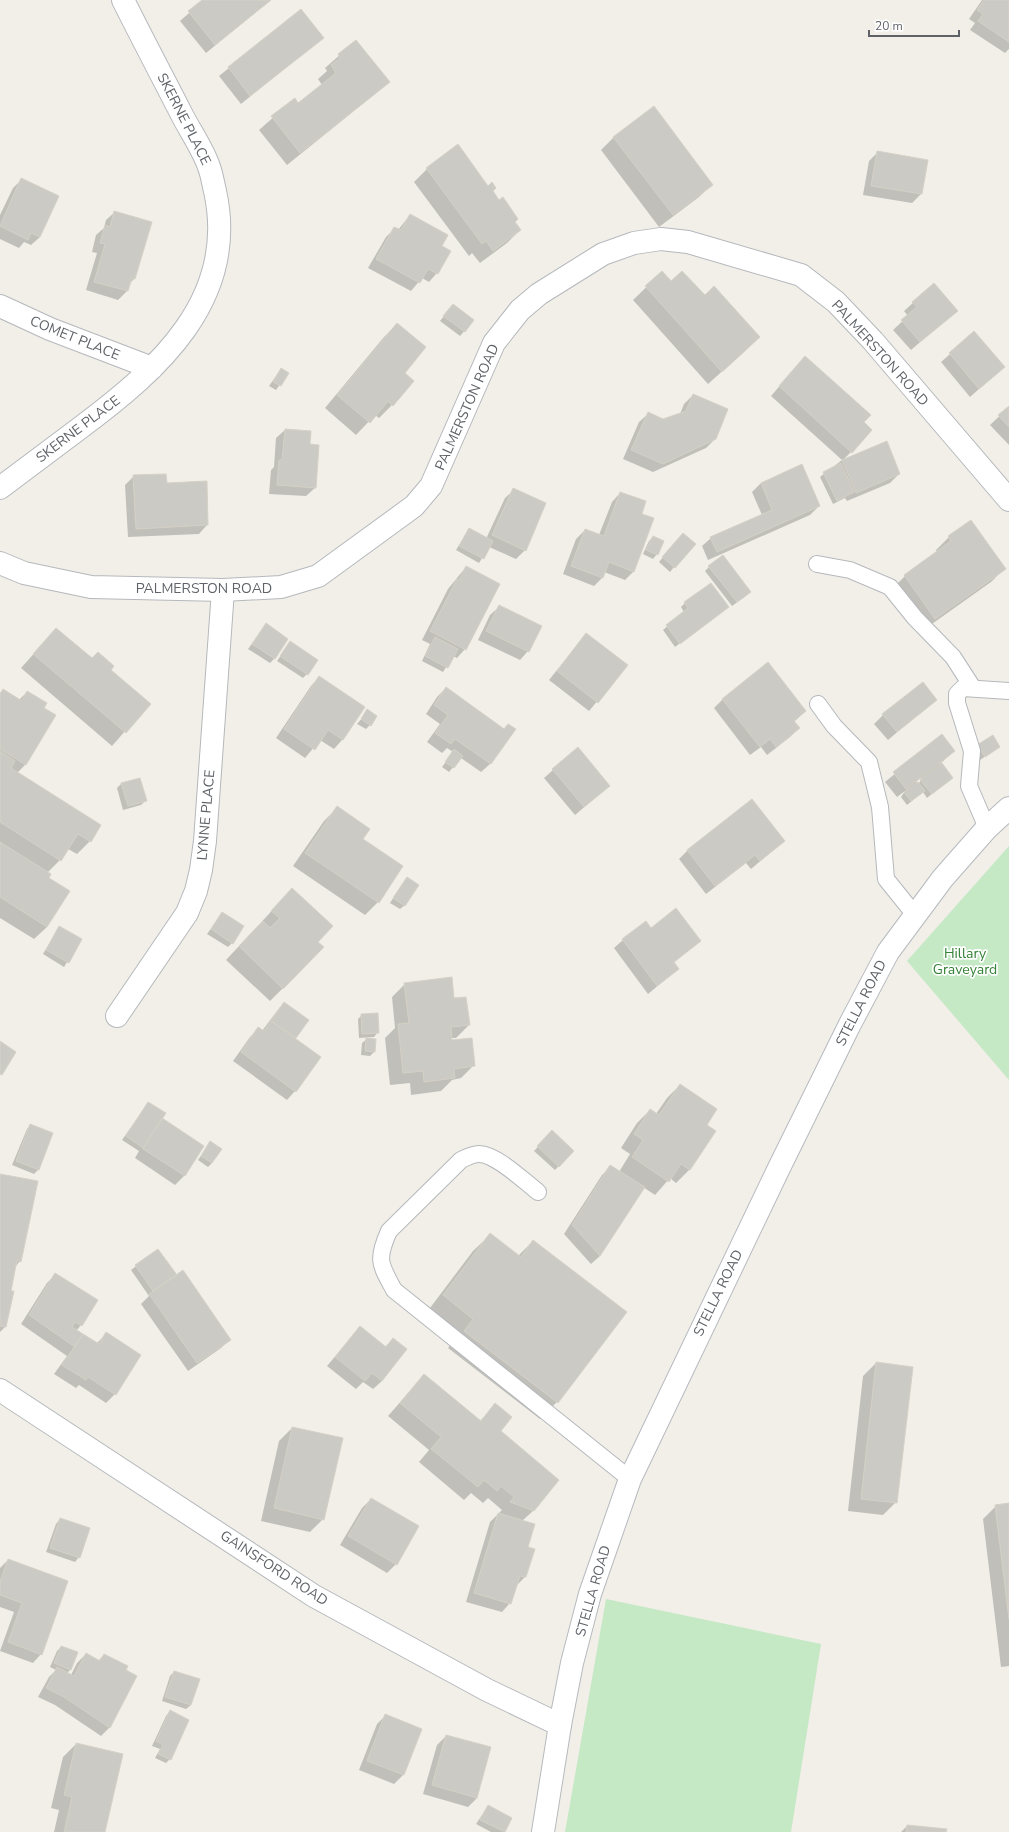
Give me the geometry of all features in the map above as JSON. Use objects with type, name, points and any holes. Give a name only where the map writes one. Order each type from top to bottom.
[{"type":"street","name":"SKERNE PLACE","points":[[0,488],[120,398],[152,368],[173,346],[200,308],[211,282],[218,254],[220,227],[217,201],[209,167],[123,0]]},
{"type":"street","name":"PALMERSTON ROAD","points":[[0,564],[24,573],[91,587],[223,590],[281,587],[318,576],[414,506],[431,486],[494,343],[520,310],[540,294],[603,254],[634,242],[661,239],[688,242],[801,275],[836,302],[873,341],[1009,500]]},
{"type":"street","name":"COMET PLACE","points":[[0,306],[50,329],[152,368]]},
{"type":"street","name":"LYNNE PLACE","points":[[117,1016],[187,912],[198,884],[204,840],[223,590]]},
{"type":"street","name":"STELLA ROAD","points":[[543,1832],[560,1725],[572,1663],[590,1594],[630,1479],[768,1189],[850,1024],[888,952],[943,878],[987,828],[1009,808]]},
{"type":"street","name":"GAINSFORD ROAD","points":[[0,1390],[314,1596],[487,1690],[560,1725]]},
{"type":"lane","points":[[817,564],[850,570],[890,587],[915,618],[953,657],[973,688]]},
{"type":"lane","points":[[987,828],[969,786],[972,752],[957,703],[957,694],[963,688],[1002,692],[1009,691]]},
{"type":"lane","points":[[818,704],[834,726],[869,762],[880,807],[886,879],[915,915]]},
{"type":"lane","points":[[538,1192],[491,1156],[480,1154],[471,1155],[461,1160],[389,1232],[382,1246],[381,1265],[394,1290],[630,1479]]},
{"type":"green space","name":"Hillary Graveyard","points":[[1009,846],[1009,1080],[907,961]]},
{"type":"green space","points":[[606,1599],[821,1644],[791,1832],[565,1832]]},
{"type":"building","points":[[202,0],[271,0],[215,45],[188,11]]},
{"type":"building","points":[[984,0],[1009,0],[1009,42],[978,21],[983,14],[977,10]]},
{"type":"building","points":[[301,9],[324,38],[250,96],[228,67]]},
{"type":"building","points":[[356,40],[390,82],[300,153],[271,116],[295,98],[298,103],[336,73],[331,65],[340,58],[338,54]]},
{"type":"building","points":[[654,106],[713,185],[673,215],[613,137]]},
{"type":"building","points":[[458,144],[488,186],[492,182],[496,188],[493,191],[499,200],[503,197],[518,219],[515,222],[521,230],[493,251],[486,241],[482,244],[426,168]]},
{"type":"building","points":[[877,151],[928,160],[922,194],[871,186]]},
{"type":"building","points":[[21,178],[59,196],[40,237],[31,233],[28,240],[0,226]]},
{"type":"building","points":[[114,211],[152,222],[135,279],[132,278],[128,291],[94,282],[105,244],[100,243],[105,225],[110,227]]},
{"type":"building","points":[[410,214],[448,235],[442,246],[451,251],[438,274],[428,269],[420,283],[376,259],[394,227],[401,230]]},
{"type":"building","points":[[662,271],[671,281],[682,271],[705,295],[714,286],[760,337],[722,372],[645,286]]},
{"type":"building","points":[[934,283],[958,311],[920,342],[901,320],[917,307],[912,302]]},
{"type":"building","points":[[453,304],[474,320],[465,332],[443,316]]},
{"type":"building","points":[[397,323],[426,347],[405,373],[414,381],[393,406],[388,401],[370,423],[337,395]]},
{"type":"building","points":[[974,331],[1005,367],[979,389],[949,353]]},
{"type":"building","points":[[805,356],[871,415],[864,422],[872,430],[852,453],[779,386]]},
{"type":"building","points":[[281,368],[289,373],[281,386],[273,382]]},
{"type":"building","points":[[693,394],[728,409],[716,439],[663,464],[631,450],[648,412],[663,419],[686,411]]},
{"type":"building","points":[[1009,406],[1009,427],[998,415]]},
{"type":"building","points":[[285,429],[311,431],[310,444],[319,445],[316,488],[277,485],[279,460],[282,460]]},
{"type":"building","points":[[887,441],[900,474],[856,493],[842,460]]},
{"type":"building","points":[[841,463],[854,492],[837,501],[823,472]]},
{"type":"building","points":[[802,464],[820,506],[717,552],[710,537],[772,510],[761,483]]},
{"type":"building","points":[[166,474],[167,483],[207,481],[208,525],[136,529],[133,475]]},
{"type":"building","points":[[513,488],[546,503],[526,551],[492,535]]},
{"type":"building","points":[[620,492],[646,501],[642,514],[654,518],[634,572],[609,562],[603,578],[571,566],[585,529],[604,536]]},
{"type":"building","points":[[971,520],[1006,569],[935,619],[904,575],[951,541],[948,536]]},
{"type":"building","points":[[469,528],[493,541],[484,559],[459,546]]},
{"type":"building","points":[[683,533],[696,544],[675,568],[662,557]]},
{"type":"building","points":[[653,536],[664,541],[658,555],[646,550]]},
{"type":"building","points":[[723,555],[751,592],[737,602],[708,566]]},
{"type":"building","points":[[466,566],[500,584],[466,650],[430,631],[457,579],[459,580]]},
{"type":"building","points":[[711,583],[729,607],[680,644],[666,625],[688,608],[684,602]]},
{"type":"building","points":[[499,605],[542,626],[529,652],[486,631]]},
{"type":"building","points":[[266,623],[288,639],[275,659],[252,644]]},
{"type":"building","points":[[56,628],[92,658],[98,652],[114,666],[111,670],[151,704],[126,733],[33,654]]},
{"type":"building","points":[[586,633],[628,665],[598,703],[557,671]]},
{"type":"building","points":[[435,637],[458,649],[448,668],[425,656]]},
{"type":"building","points":[[290,641],[318,660],[308,675],[280,656]]},
{"type":"building","points":[[768,662],[806,711],[794,721],[800,728],[776,747],[770,739],[760,747],[722,699]]},
{"type":"building","points":[[319,676],[365,707],[343,740],[328,730],[315,750],[284,729]]},
{"type":"building","points":[[923,682],[937,700],[897,732],[882,714]]},
{"type":"building","points":[[446,687],[504,729],[508,724],[516,729],[491,764],[455,739],[451,744],[435,733],[448,715],[434,705]]},
{"type":"building","points":[[3,689],[22,701],[27,691],[47,703],[44,708],[56,715],[26,765],[0,749],[0,694]]},
{"type":"building","points":[[367,709],[377,716],[371,726],[361,719]]},
{"type":"building","points":[[942,734],[955,751],[906,789],[893,772]]},
{"type":"building","points":[[993,735],[1000,747],[985,757],[977,745]]},
{"type":"building","points":[[578,747],[610,786],[584,807],[552,769]]},
{"type":"building","points":[[454,749],[463,756],[454,768],[445,762]]},
{"type":"building","points":[[0,751],[15,761],[11,768],[101,825],[91,842],[78,834],[61,861],[0,822]]},
{"type":"building","points":[[942,763],[953,778],[932,794],[920,780]]},
{"type":"building","points":[[140,778],[147,801],[128,806],[121,783]]},
{"type":"building","points":[[918,782],[925,791],[911,801],[904,792]]},
{"type":"building","points":[[752,799],[785,841],[760,861],[755,855],[715,886],[687,850]]},
{"type":"building","points":[[337,806],[370,829],[363,839],[403,866],[379,903],[305,853]]},
{"type":"building","points":[[0,842],[51,874],[49,878],[70,891],[47,927],[0,897]]},
{"type":"building","points":[[407,877],[419,885],[405,906],[393,898]]},
{"type":"building","points":[[292,888],[333,926],[318,942],[324,947],[283,989],[239,946],[263,921],[270,928],[280,918],[271,911]]},
{"type":"building","points":[[676,908],[701,941],[674,962],[679,969],[657,986],[622,939],[646,921],[651,928]]},
{"type":"building","points":[[222,912],[244,926],[233,944],[211,929]]},
{"type":"building","points":[[59,926],[82,939],[69,963],[46,950]]},
{"type":"building","points":[[452,977],[454,998],[466,997],[470,1025],[451,1027],[452,1040],[472,1038],[475,1066],[454,1069],[455,1078],[424,1082],[423,1071],[403,1073],[398,1024],[409,1023],[404,983]]},
{"type":"building","points":[[284,1002],[309,1020],[296,1038],[271,1021]]},
{"type":"building","points":[[378,1013],[379,1033],[362,1034],[361,1014]]},
{"type":"building","points":[[271,1021],[321,1057],[296,1092],[241,1052],[258,1027],[264,1031]]},
{"type":"building","points":[[366,1038],[376,1039],[375,1052],[365,1051]]},
{"type":"building","points":[[0,1041],[16,1052],[2,1075],[0,1074]]},
{"type":"building","points":[[680,1084],[717,1109],[707,1125],[716,1131],[690,1170],[681,1164],[669,1182],[632,1157],[643,1140],[634,1134],[650,1109],[659,1115]]},
{"type":"building","points":[[148,1102],[166,1113],[143,1148],[126,1136]]},
{"type":"building","points":[[162,1118],[204,1146],[185,1176],[143,1149]]},
{"type":"building","points":[[30,1124],[53,1133],[39,1170],[16,1161]]},
{"type":"building","points":[[552,1130],[574,1151],[559,1167],[537,1146]]},
{"type":"building","points":[[210,1141],[222,1149],[212,1163],[201,1156]]},
{"type":"building","points":[[610,1165],[645,1187],[600,1256],[572,1225]]},
{"type":"building","points":[[0,1174],[38,1181],[21,1262],[17,1260],[11,1291],[14,1291],[6,1327],[0,1326]]},
{"type":"building","points":[[490,1233],[521,1257],[533,1240],[627,1312],[558,1403],[464,1331],[473,1319],[443,1295]]},
{"type":"building","points":[[158,1249],[177,1275],[153,1291],[135,1265]]},
{"type":"building","points":[[183,1270],[231,1340],[197,1363],[149,1294]]},
{"type":"building","points":[[55,1273],[98,1300],[82,1326],[75,1322],[72,1327],[83,1334],[75,1347],[29,1315]]},
{"type":"building","points":[[360,1326],[386,1347],[393,1338],[407,1349],[382,1381],[372,1373],[365,1381],[335,1357]]},
{"type":"building","points":[[106,1332],[141,1355],[116,1395],[88,1377],[86,1380],[62,1365],[83,1334],[99,1344]]},
{"type":"building","points":[[876,1362],[913,1367],[897,1503],[861,1499]]},
{"type":"building","points":[[424,1374],[481,1421],[495,1403],[512,1417],[501,1431],[559,1480],[534,1511],[510,1502],[514,1497],[501,1486],[497,1491],[484,1480],[478,1487],[431,1449],[441,1437],[400,1403]]},
{"type":"building","points":[[292,1427],[343,1438],[324,1520],[274,1508]]},
{"type":"building","points":[[371,1498],[419,1526],[397,1565],[348,1536]]},
{"type":"building","points":[[1009,1503],[1009,1619],[995,1505]]},
{"type":"building","points":[[498,1513],[535,1524],[528,1547],[535,1549],[526,1577],[520,1576],[511,1604],[474,1593]]},
{"type":"building","points":[[60,1518],[90,1528],[80,1558],[50,1548]]},
{"type":"building","points":[[8,1559],[68,1581],[42,1655],[8,1642],[22,1603],[0,1595],[0,1582]]},
{"type":"building","points":[[61,1646],[78,1652],[71,1670],[54,1663]]},
{"type":"building","points":[[86,1653],[100,1661],[104,1654],[128,1666],[126,1670],[137,1676],[110,1728],[64,1697],[46,1688],[57,1667],[74,1676]]},
{"type":"building","points":[[174,1671],[200,1679],[191,1705],[165,1697]]},
{"type":"building","points":[[170,1710],[189,1720],[171,1760],[158,1754],[163,1745],[156,1741]]},
{"type":"building","points":[[385,1714],[422,1729],[404,1775],[367,1761]]},
{"type":"building","points":[[446,1735],[491,1747],[477,1798],[432,1785]]},
{"type":"building","points":[[76,1743],[123,1754],[105,1832],[64,1832],[72,1797],[64,1795]]},
{"type":"building","points":[[488,1805],[512,1818],[505,1832],[480,1820]]},
{"type":"building","points":[[907,1825],[947,1829],[946,1832],[906,1832]]}]
